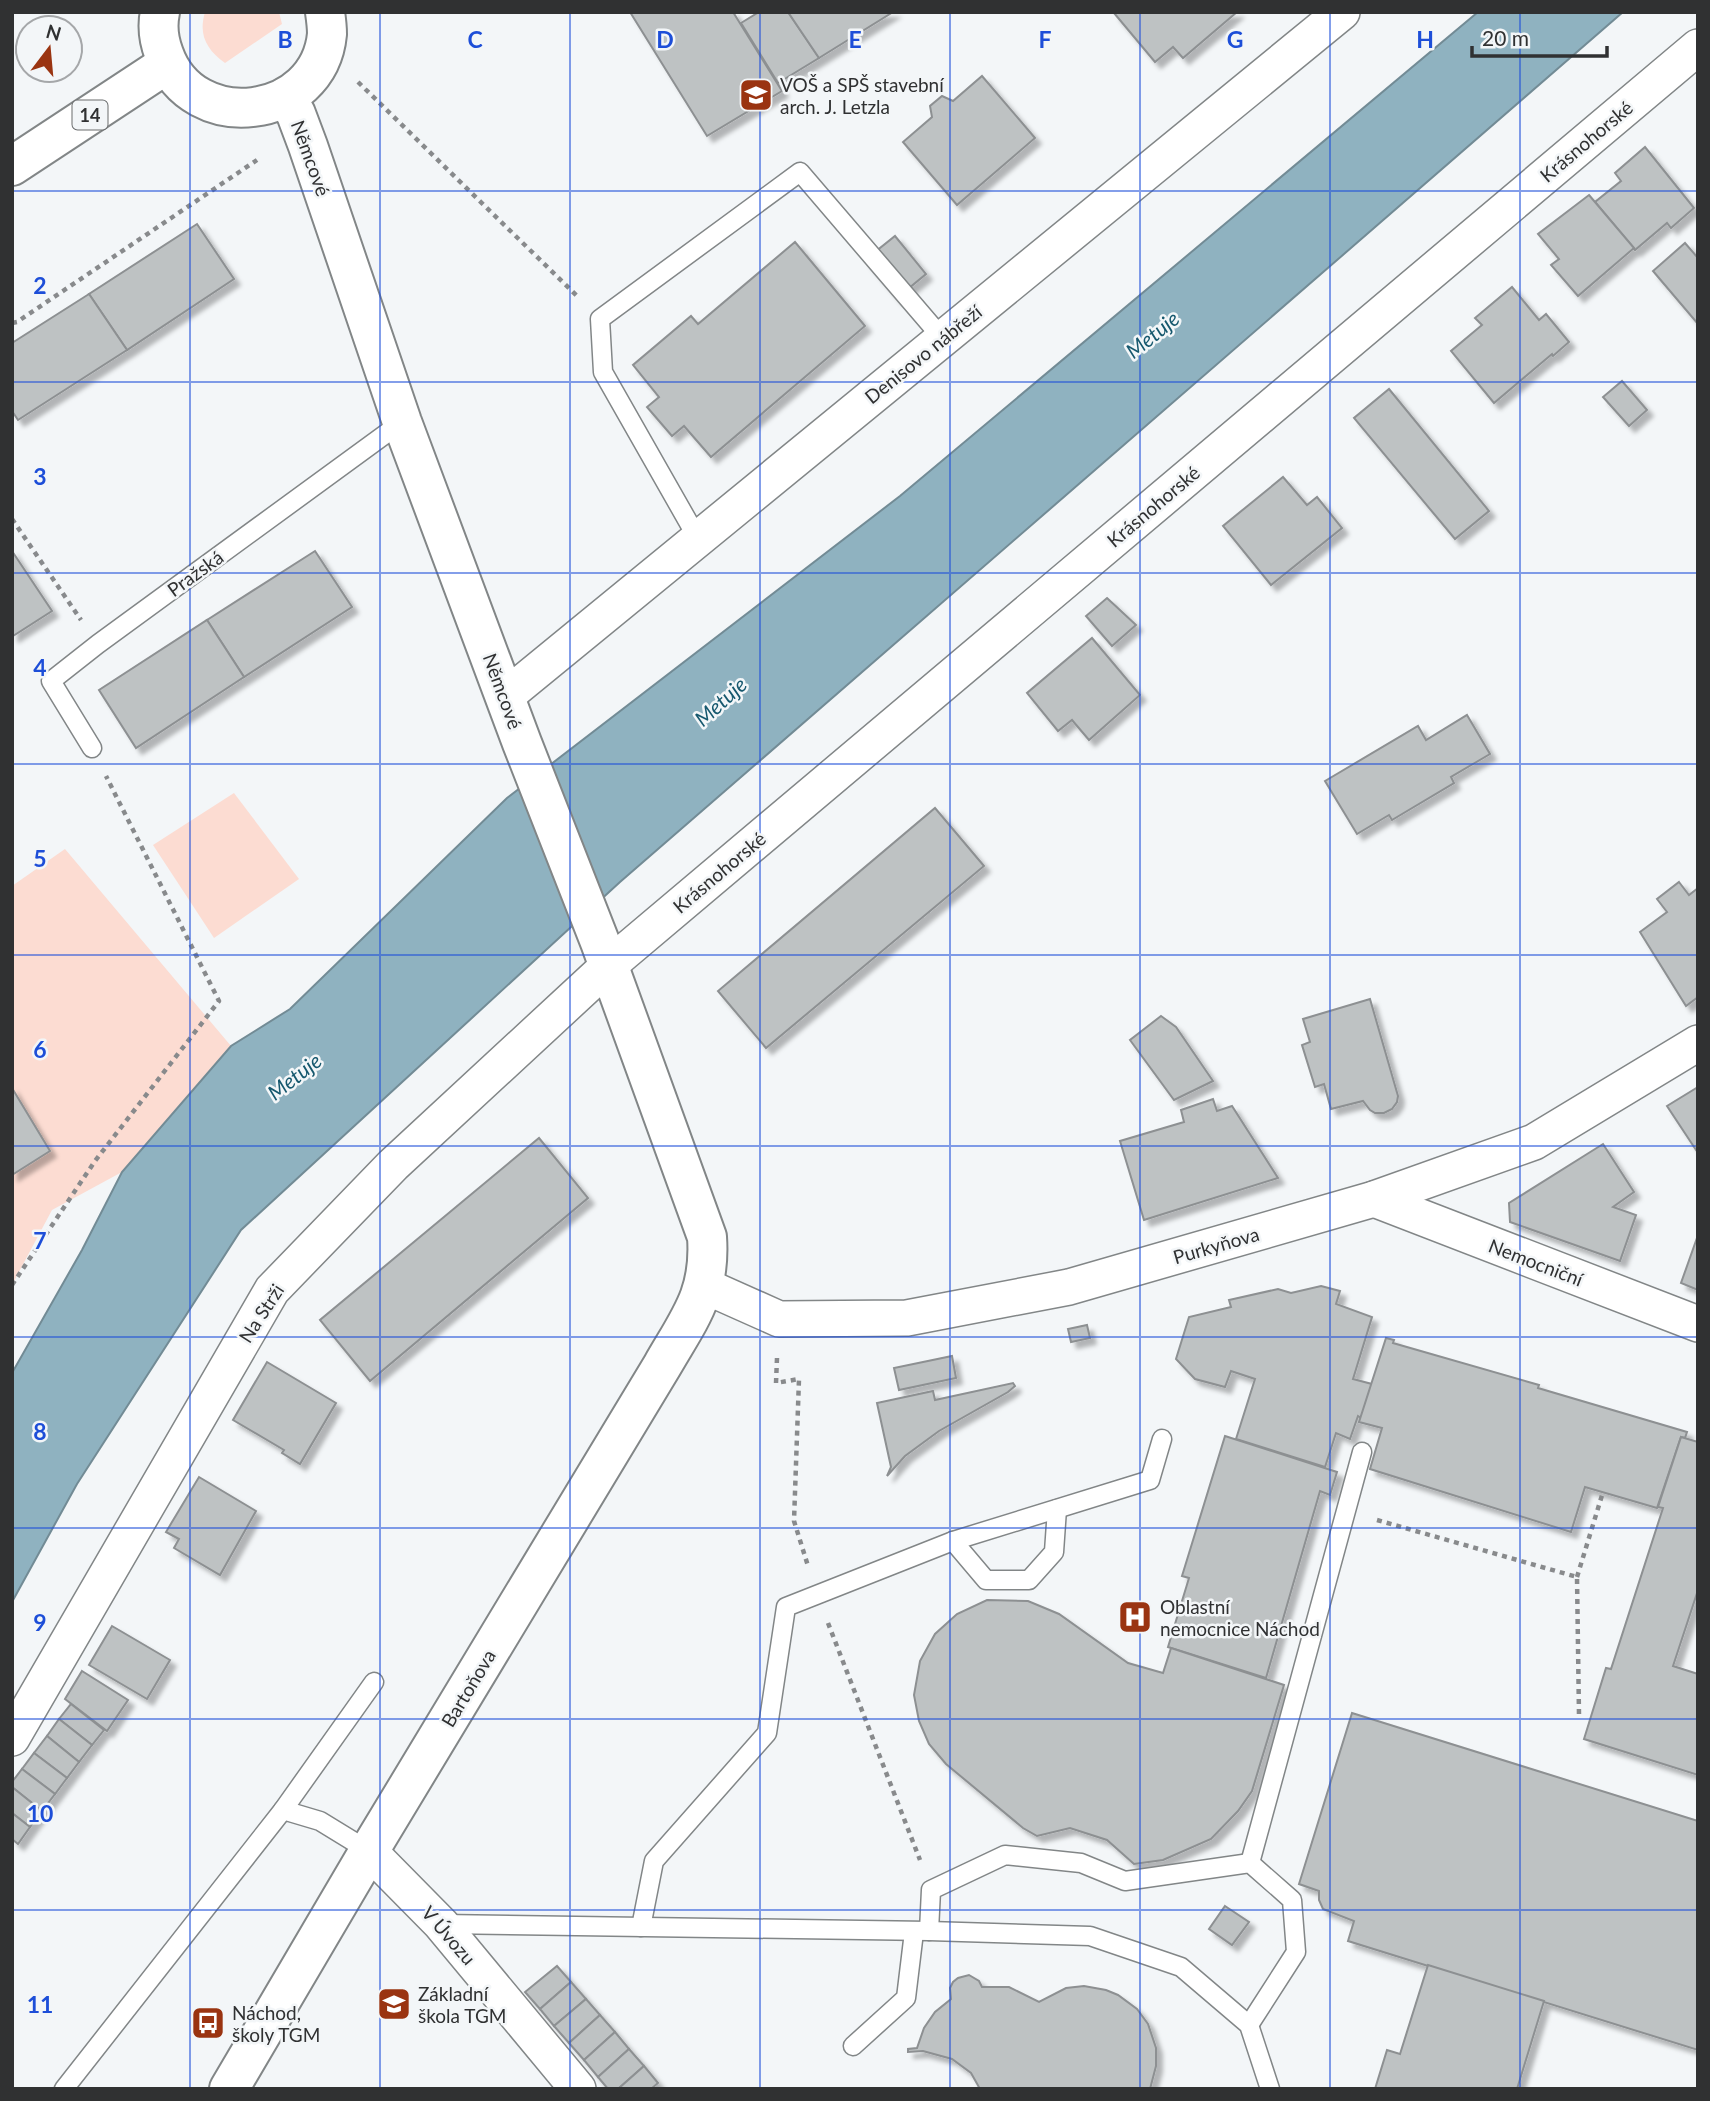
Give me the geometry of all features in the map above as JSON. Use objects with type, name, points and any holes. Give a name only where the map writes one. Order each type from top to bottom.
[{"type":"street","points":[[160,12],[159,41],[167,64],[179,81],[197,96],[218,106],[241,109],[264,107],[286,97],[306,81],[320,59],[327,34],[326,12]]},
{"type":"street","name":"Denisovo nábřeží","points":[[505,697],[1342,12]]},
{"type":"street","name":"Krásnohorské","points":[[604,954],[1698,47]]},
{"type":"street","name":"14","points":[[12,166],[167,64]]},
{"type":"street","name":"Němcové","points":[[286,97],[296,114],[308,146],[402,422],[604,954],[707,1237],[709,1262],[705,1286]]},
{"type":"street","name":"Na Strži","points":[[12,1738],[272,1290],[604,954]]},
{"type":"street","name":"Purkyňova","points":[[705,1286],[779,1319],[907,1318],[1069,1287],[1374,1199],[1534,1142],[1698,1043]]},
{"type":"street","name":"Nemocniční","points":[[1374,1199],[1698,1324]]},
{"type":"street","name":"Bartoňova","points":[[229,2089],[369,1851],[662,1366],[697,1306],[705,1286]]},
{"type":"street","name":"V Úvozu","points":[[369,1851],[441,1924],[578,2089]]},
{"type":"lane","points":[[698,539],[603,372],[600,319],[800,172],[943,338]]},
{"type":"lane","name":"Pražská","points":[[92,748],[51,681],[402,422]]},
{"type":"lane","points":[[641,1927],[654,1861],[767,1733],[786,1607],[953,1541],[1150,1480],[1162,1439]]},
{"type":"lane","points":[[1250,1863],[1362,1452]]},
{"type":"lane","points":[[953,1541],[986,1580],[1029,1580],[1054,1552],[1057,1509]]},
{"type":"lane","points":[[64,2089],[283,1810],[374,1682]]},
{"type":"lane","points":[[283,1810],[320,1821],[369,1851]]},
{"type":"lane","points":[[853,2046],[906,1998],[931,1890],[1005,1856],[1081,1863],[1125,1881],[1250,1863],[1292,1900],[1296,1952],[1249,2025]]},
{"type":"lane","points":[[441,1924],[1090,1936],[1181,1967],[1249,2025],[1270,2089]]},
{"type":"path","points":[[354,79],[600,319]]},
{"type":"path","points":[[12,323],[257,160]]},
{"type":"path","points":[[12,519],[98,644]]},
{"type":"path","points":[[12,1285],[95,1161],[219,1001],[92,748]]},
{"type":"path","points":[[799,1380],[794,1521],[817,1595],[931,1890]]},
{"type":"path","points":[[1579,1715],[1577,1577],[1603,1492]]},
{"type":"path","points":[[1346,1511],[1577,1577]]},
{"type":"shaded area","points":[[205,12],[279,12],[282,24],[225,63],[213,53],[206,41],[203,28]]},
{"type":"shaded area","points":[[234,793],[299,879],[214,938],[153,845]]},
{"type":"shaded area","points":[[65,849],[231,1046],[122,1172],[52,1210],[12,1285],[12,886]]},
{"type":"water","name":"Metuje","points":[[1478,12],[1623,12],[620,882],[241,1230],[77,1484],[12,1602],[12,1373],[82,1250],[122,1172],[231,1046],[290,1009],[507,798],[900,496]]},
{"type":"building","points":[[630,12],[733,12],[782,91],[707,136]]},
{"type":"building","points":[[759,12],[788,12],[819,58],[778,83],[741,23]]},
{"type":"building","points":[[788,12],[893,12],[819,58]]},
{"type":"building","points":[[1115,12],[1237,12],[1183,58],[1173,47],[1155,62]]},
{"type":"building","points":[[982,76],[1035,138],[957,205],[903,142],[932,117],[930,106],[942,96],[953,101]]},
{"type":"building","points":[[1645,147],[1694,208],[1671,228],[1667,223],[1635,250],[1595,202],[1621,181],[1615,173]]},
{"type":"building","points":[[1589,195],[1634,248],[1578,296],[1551,265],[1559,259],[1538,234]]},
{"type":"building","points":[[197,224],[234,279],[127,350],[89,294]]},
{"type":"building","points":[[895,236],[926,274],[897,298],[865,260]]},
{"type":"building","points":[[795,242],[865,326],[711,457],[684,426],[672,436],[647,407],[659,397],[633,365],[691,316],[698,324]]},
{"type":"building","points":[[1685,243],[1698,258],[1698,324],[1653,271]]},
{"type":"building","points":[[1512,287],[1539,320],[1546,314],[1569,342],[1494,403],[1451,351],[1482,325],[1475,318]]},
{"type":"building","points":[[89,294],[127,350],[18,420],[12,411],[12,343]]},
{"type":"building","points":[[1622,381],[1647,410],[1629,426],[1603,397]]},
{"type":"building","points":[[1389,389],[1489,511],[1455,539],[1354,418]]},
{"type":"building","points":[[1283,477],[1307,505],[1317,497],[1342,528],[1271,585],[1223,526]]},
{"type":"building","points":[[12,551],[52,611],[13,636],[12,635]]},
{"type":"building","points":[[315,551],[352,607],[244,677],[207,620]]},
{"type":"building","points":[[1107,598],[1136,625],[1112,646],[1086,616]]},
{"type":"building","points":[[207,620],[244,677],[136,748],[99,690]]},
{"type":"building","points":[[1092,638],[1140,695],[1089,740],[1072,720],[1058,731],[1027,693]]},
{"type":"building","points":[[1467,715],[1490,754],[1451,777],[1454,783],[1392,820],[1389,815],[1357,834],[1325,781],[1418,726],[1426,740]]},
{"type":"building","points":[[935,808],[984,866],[766,1048],[718,991]]},
{"type":"building","points":[[1679,882],[1689,895],[1698,888],[1698,997],[1686,1006],[1640,932],[1667,912],[1657,899]]},
{"type":"building","points":[[1370,999],[1398,1096],[1397,1102],[1392,1109],[1384,1113],[1375,1113],[1363,1101],[1331,1109],[1324,1084],[1315,1087],[1302,1045],[1310,1042],[1303,1019]]},
{"type":"building","points":[[1161,1016],[1176,1027],[1213,1081],[1174,1100],[1130,1040]]},
{"type":"building","points":[[1698,1087],[1698,1153],[1667,1106]]},
{"type":"building","points":[[12,1088],[50,1151],[12,1175]]},
{"type":"building","points":[[1213,1099],[1217,1111],[1232,1106],[1278,1178],[1144,1220],[1120,1141],[1184,1122],[1181,1110]]},
{"type":"building","points":[[539,1138],[588,1198],[370,1381],[320,1320]]},
{"type":"building","points":[[1603,1144],[1634,1192],[1613,1207],[1636,1215],[1620,1261],[1510,1222],[1509,1203]]},
{"type":"building","points":[[1698,1235],[1698,1290],[1681,1283]]},
{"type":"building","points":[[1321,1286],[1340,1291],[1336,1304],[1372,1317],[1353,1379],[1372,1384],[1361,1418],[1358,1416],[1350,1439],[1336,1433],[1325,1467],[1236,1439],[1255,1379],[1231,1371],[1225,1387],[1195,1379],[1176,1359],[1189,1317],[1231,1307],[1229,1300],[1278,1289],[1291,1293]]},
{"type":"building","points":[[1087,1325],[1090,1338],[1071,1342],[1068,1329]]},
{"type":"building","points":[[1386,1338],[1394,1340],[1393,1343],[1539,1385],[1538,1388],[1687,1432],[1685,1438],[1681,1437],[1657,1508],[1585,1487],[1571,1532],[1370,1469],[1382,1428],[1359,1422]]},
{"type":"building","points":[[952,1356],[956,1378],[899,1390],[894,1368]]},
{"type":"building","points":[[267,1362],[336,1403],[300,1464],[282,1453],[284,1450],[233,1420]]},
{"type":"building","points":[[1013,1383],[1015,1386],[1008,1392],[939,1431],[905,1456],[887,1476],[891,1467],[877,1403],[933,1391],[935,1400]]},
{"type":"building","points":[[1225,1436],[1337,1472],[1330,1495],[1320,1491],[1266,1678],[1168,1647],[1189,1578],[1182,1576]]},
{"type":"building","points":[[1681,1437],[1698,1442],[1698,1590],[1673,1666],[1698,1674],[1698,1775],[1584,1739],[1606,1668],[1611,1669],[1663,1508],[1658,1507]]},
{"type":"building","points":[[199,1477],[256,1511],[220,1575],[174,1548],[179,1539],[166,1532]]},
{"type":"building","points":[[987,1600],[1028,1601],[1059,1614],[1128,1663],[1163,1673],[1171,1648],[1284,1685],[1252,1791],[1238,1811],[1211,1839],[1163,1860],[1134,1864],[1107,1840],[1070,1828],[1037,1836],[1023,1828],[946,1764],[929,1744],[919,1721],[914,1695],[920,1661],[935,1634],[957,1614]]},
{"type":"building","points":[[112,1626],[170,1660],[147,1699],[89,1665]]},
{"type":"building","points":[[82,1671],[128,1700],[107,1731],[65,1699]]},
{"type":"building","points":[[71,1704],[104,1730],[92,1745],[59,1719]]},
{"type":"building","points":[[1352,1713],[1698,1821],[1698,2050],[1348,1941],[1354,1921],[1323,1909],[1319,1891],[1299,1884]]},
{"type":"building","points":[[59,1719],[92,1745],[79,1762],[47,1736]]},
{"type":"building","points":[[47,1736],[79,1762],[67,1778],[34,1753]]},
{"type":"building","points":[[34,1753],[67,1778],[55,1794],[22,1769]]},
{"type":"building","points":[[22,1769],[55,1794],[42,1811],[12,1787],[12,1782]]},
{"type":"building","points":[[12,1787],[42,1811],[30,1827],[12,1813]]},
{"type":"building","points":[[12,1813],[30,1827],[18,1844],[12,1839]]},
{"type":"building","points":[[1225,1906],[1249,1922],[1232,1945],[1209,1929]]},
{"type":"building","points":[[1428,1965],[1544,2001],[1517,2089],[1375,2089],[1387,2050],[1400,2054]]},
{"type":"building","points":[[557,1966],[571,1982],[540,2009],[525,1992]]},
{"type":"building","points":[[969,1975],[979,1981],[982,1987],[1009,1987],[1039,2002],[1066,1988],[1084,1986],[1118,1995],[1137,2009],[1148,2024],[1156,2048],[1156,2066],[1150,2089],[980,2089],[971,2073],[952,2059],[923,2051],[908,2052],[908,2049],[917,2048],[924,2028],[935,2012],[951,1999],[950,1988],[953,1982]]},
{"type":"building","points":[[571,1982],[586,1999],[554,2026],[540,2009]]},
{"type":"building","points":[[586,1999],[600,2015],[569,2043],[554,2026]]},
{"type":"building","points":[[600,2015],[615,2032],[584,2060],[569,2043]]},
{"type":"building","points":[[615,2032],[629,2049],[598,2077],[584,2060]]},
{"type":"building","points":[[629,2049],[644,2066],[618,2089],[608,2089],[598,2077]]},
{"type":"building","points":[[644,2066],[658,2083],[651,2089],[618,2089]]},
{"type":"place","name":"VOŠ a SPŠ stavební arch. J. Letzla","points":[[756,95]]},
{"type":"place","name":"Oblastní nemocnice Náchod","points":[[1135,1617]]},
{"type":"place","name":"Základní škola TGM","points":[[394,2004]]},
{"type":"place","name":"Náchod, školy TGM","points":[[208,2023]]}]
